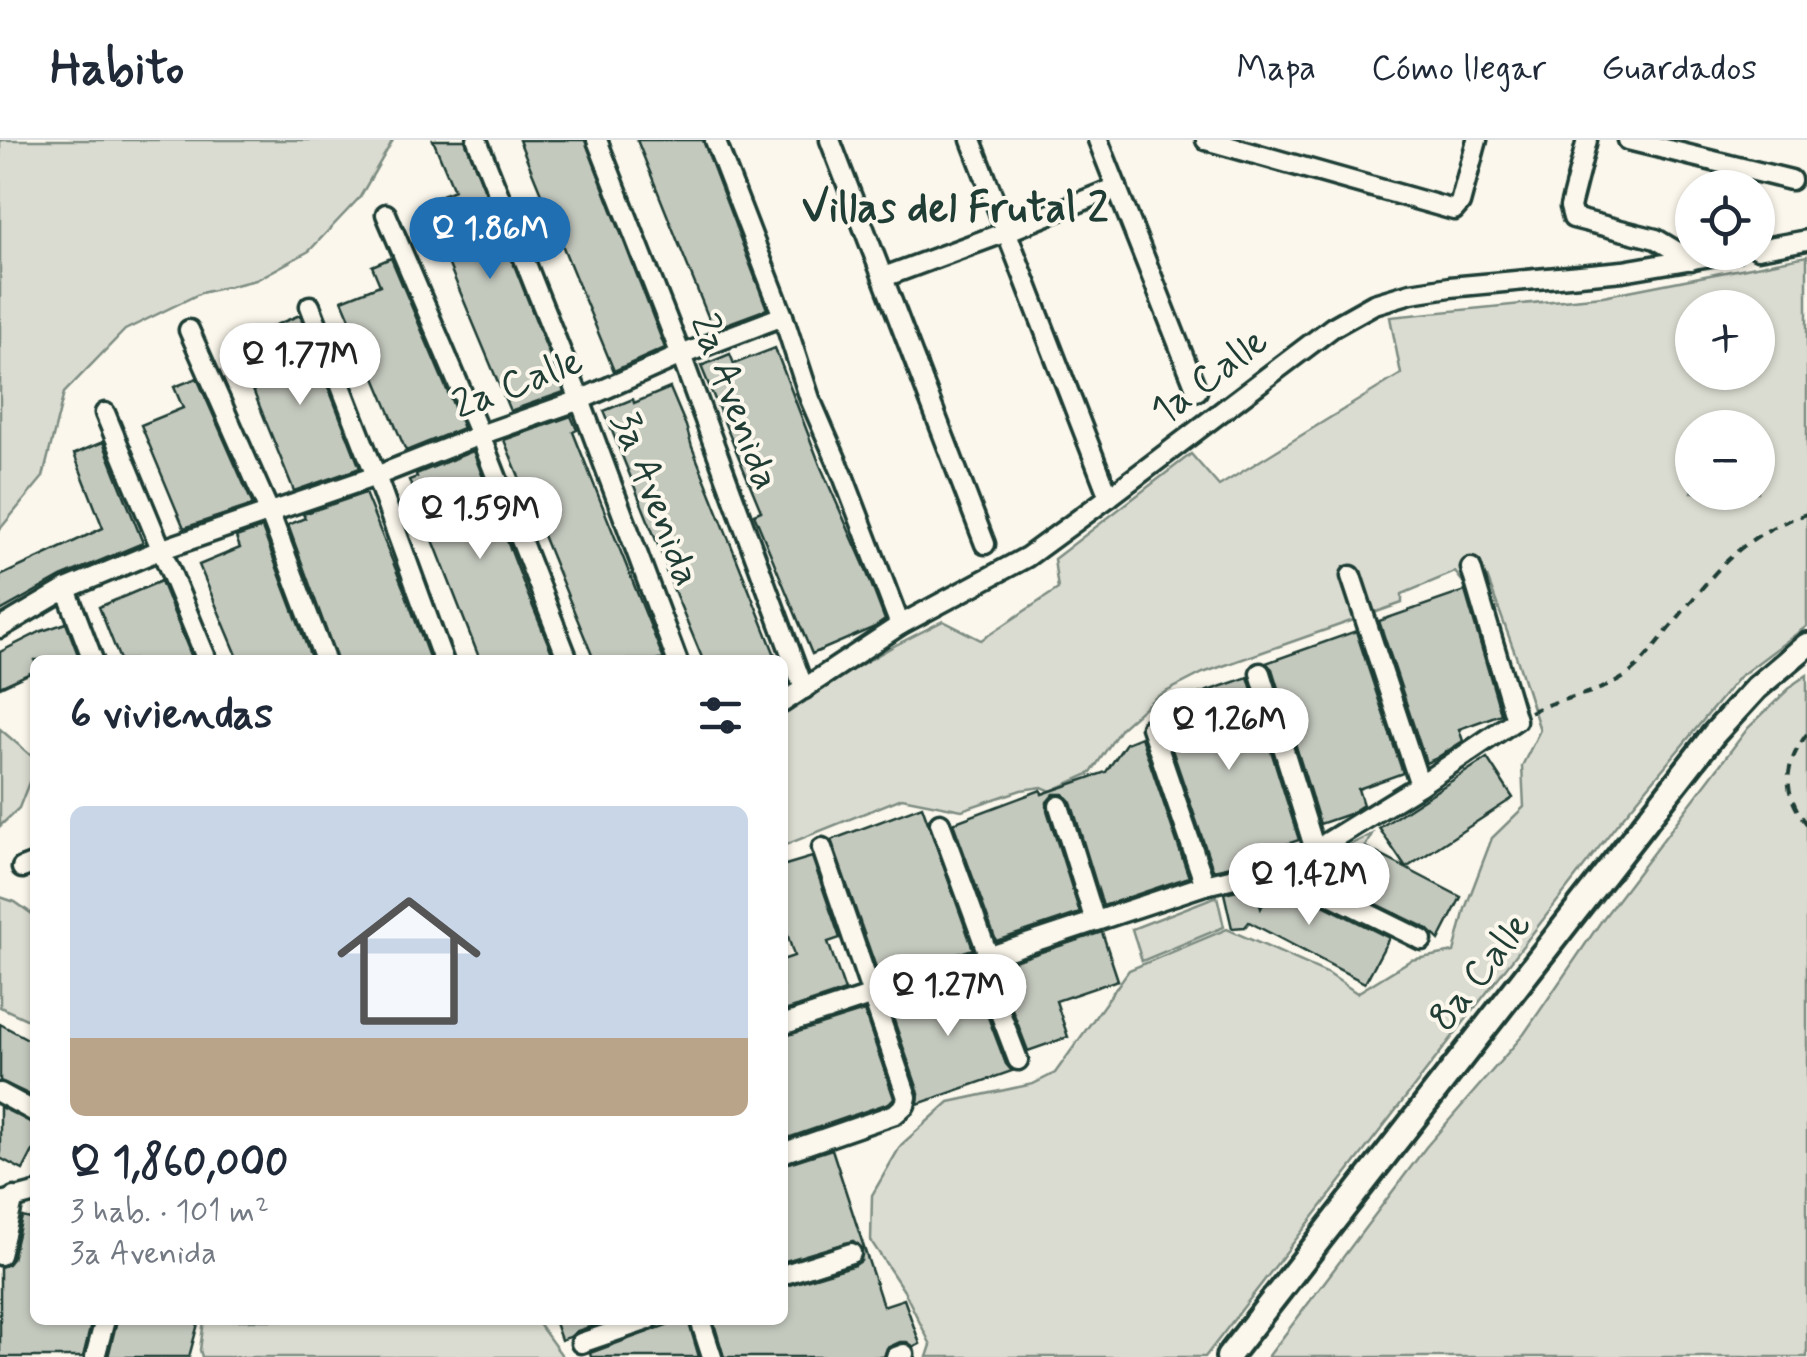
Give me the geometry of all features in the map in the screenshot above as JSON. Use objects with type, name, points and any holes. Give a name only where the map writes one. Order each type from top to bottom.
[{"type":"main road","name":"8a Calle","points":[[1228,1357],[1714,734],[1756,688],[1807,644]]},
{"type":"street","name":"3a Avenida","points":[[477,140],[675,655]]},
{"type":"street","name":"2a Avenida","points":[[596,140],[681,355],[804,689]]},
{"type":"street","points":[[715,140],[810,399],[900,625]]},
{"type":"street","points":[[830,140],[984,544]]},
{"type":"street","points":[[971,140],[1109,498]]},
{"type":"street","points":[[1098,140],[1197,391]]},
{"type":"street","points":[[1206,140],[1454,210],[1460,203],[1476,140]]},
{"type":"street","points":[[1587,140],[1570,207],[1572,218],[1656,238],[1675,250]]},
{"type":"street","points":[[1628,140],[1791,180]]},
{"type":"street","points":[[884,277],[1117,187]]},
{"type":"street","points":[[386,214],[480,435],[566,655]]},
{"type":"street","points":[[1775,245],[1807,240]]},
{"type":"street","name":"1a Calle","points":[[788,699],[900,625],[1027,557],[1334,327],[1374,304],[1411,293],[1675,263]]},
{"type":"street","points":[[310,306],[440,655]]},
{"type":"street","name":"2a Calle","points":[[0,628],[66,589],[160,550],[580,400],[782,316]]},
{"type":"street","points":[[189,330],[269,511],[323,655]]},
{"type":"street","points":[[106,412],[205,655]]},
{"type":"street","points":[[788,1023],[1205,885],[1276,868],[1315,850],[1420,785],[1516,720],[1471,568]]},
{"type":"street","points":[[1351,576],[1420,785]]},
{"type":"street","points":[[66,589],[90,655]]},
{"type":"street","points":[[1260,673],[1315,850]]},
{"type":"street","points":[[1152,726],[1205,885]]},
{"type":"street","points":[[1059,806],[1095,921]]},
{"type":"street","points":[[940,823],[1018,1060]]},
{"type":"street","points":[[788,1151],[891,1116],[905,1106],[907,1097],[822,848]]},
{"type":"street","points":[[1276,868],[1422,940]]},
{"type":"street","points":[[0,1093],[30,1109]]},
{"type":"street","points":[[0,1255],[5,1194],[30,1193]]},
{"type":"street","points":[[788,1273],[850,1253]]},
{"type":"street","points":[[95,1357],[103,1325]]},
{"type":"street","points":[[582,1343],[634,1325]]},
{"type":"street","points":[[702,1325],[712,1357]]},
{"type":"path","points":[[1516,720],[1545,705],[1628,675],[1723,563],[1748,540],[1807,514]]},
{"type":"path","points":[[1807,734],[1794,751],[1787,785],[1794,808],[1807,824]]},
{"type":"shaded area","points":[[0,140],[393,140],[360,197],[309,251],[256,280],[201,293],[125,330],[64,393],[43,477],[0,529]]},
{"type":"shaded area","points":[[1807,256],[1807,626],[1739,677],[1617,824],[1205,1357],[927,1357],[931,1345],[904,1291],[871,1241],[872,1195],[901,1145],[949,1102],[1033,1084],[1055,1073],[1129,970],[1227,929],[1329,974],[1357,993],[1411,960],[1454,952],[1465,909],[1492,838],[1524,807],[1522,766],[1540,730],[1487,577],[1463,582],[1455,572],[1402,594],[1402,603],[1203,673],[1156,697],[1121,728],[1091,773],[1051,791],[1042,787],[1021,790],[962,810],[902,798],[788,844],[788,707],[943,621],[981,640],[1058,589],[1054,559],[1191,454],[1219,486],[1401,374],[1390,317],[1603,296],[1736,270],[1775,270],[1775,262]]},
{"type":"shaded area","points":[[1807,675],[1807,1357],[1268,1357],[1426,1147],[1524,1034],[1602,920],[1748,728]]},
{"type":"shaded area","points":[[0,729],[30,755],[30,780],[19,808],[0,826]]},
{"type":"shaded area","points":[[1372,834],[1342,890],[1307,875],[1313,863]]},
{"type":"shaded area","points":[[1217,896],[1224,927],[1142,961],[1132,929]]},
{"type":"shaded area","points":[[0,897],[30,912],[30,1021],[0,1007]]},
{"type":"shaded area","points":[[203,1325],[540,1325],[563,1357],[202,1357]]},
{"type":"building","points":[[433,140],[465,140],[564,392],[510,411],[423,203],[454,190]]},
{"type":"building","points":[[519,140],[585,140],[665,348],[614,371]]},
{"type":"building","points":[[637,140],[703,140],[767,309],[713,329]]},
{"type":"building","points":[[391,258],[463,428],[406,451],[342,300],[380,285],[372,266]]},
{"type":"building","points":[[300,315],[360,468],[294,491],[240,358],[279,342],[273,326]]},
{"type":"building","points":[[775,348],[885,620],[812,654],[754,514],[761,511],[701,366],[730,354],[734,364]]},
{"type":"building","points":[[197,378],[253,505],[184,528],[141,425],[183,408],[174,387]]},
{"type":"building","points":[[670,388],[775,655],[701,655],[604,411],[633,399],[634,403]]},
{"type":"building","points":[[571,416],[577,430],[573,432],[662,655],[592,655],[504,440]]},
{"type":"building","points":[[103,442],[143,543],[61,577],[0,611],[0,576],[103,528],[74,454]]},
{"type":"building","points":[[473,451],[553,655],[478,655],[409,480]]},
{"type":"building","points":[[365,493],[428,655],[335,655],[288,525],[305,518],[303,514]]},
{"type":"building","points":[[262,528],[310,655],[237,655],[199,565],[240,548],[236,537]]},
{"type":"building","points":[[161,581],[191,655],[118,655],[99,607]]},
{"type":"building","points":[[1465,591],[1501,714],[1459,729],[1463,741],[1426,763],[1379,621]]},
{"type":"building","points":[[66,623],[78,655],[30,655],[30,673],[0,687],[0,652]]},
{"type":"building","points":[[1356,631],[1403,773],[1358,789],[1363,805],[1320,824],[1272,669],[1266,663]]},
{"type":"building","points":[[1248,677],[1299,840],[1237,861],[1241,864],[1213,870],[1155,709]]},
{"type":"building","points":[[1141,737],[1189,877],[1103,906],[1071,802],[1063,794],[1054,794],[1047,802],[1047,810],[1080,913],[996,941],[953,823],[1041,790],[1042,794],[1106,772],[1126,743]]},
{"type":"building","points":[[1487,758],[1513,798],[1406,868],[1379,828]]},
{"type":"building","points":[[922,806],[973,949],[880,979],[831,840]]},
{"type":"building","points":[[1367,848],[1461,897],[1439,940],[1428,929],[1346,889]]},
{"type":"building","points":[[812,857],[840,938],[828,942],[845,991],[788,1010],[788,958],[794,956],[788,936],[788,864]]},
{"type":"building","points":[[1275,881],[1389,938],[1365,983],[1249,922],[1245,927],[1232,928],[1224,893],[1255,886],[1261,908]]},
{"type":"building","points":[[1102,932],[1118,980],[1056,1001],[1068,1037],[1028,1051],[996,967]]},
{"type":"building","points":[[972,975],[1012,1071],[918,1104],[919,1093],[888,1003]]},
{"type":"building","points":[[864,1011],[894,1098],[788,1138],[788,1035]]},
{"type":"building","points":[[0,1024],[30,1040],[30,1095],[0,1081]]},
{"type":"building","points":[[0,1107],[30,1122],[30,1157],[23,1170],[0,1158]]},
{"type":"building","points":[[832,1149],[883,1306],[904,1299],[920,1344],[914,1347],[900,1342],[887,1348],[884,1357],[724,1357],[714,1325],[788,1325],[788,1285],[861,1261],[862,1248],[853,1241],[788,1260],[788,1163]]},
{"type":"building","points":[[22,1217],[30,1219],[30,1325],[91,1325],[83,1357],[0,1357],[0,1267],[12,1259]]},
{"type":"building","points":[[116,1325],[198,1325],[189,1357],[108,1357]]},
{"type":"building","points":[[556,1325],[595,1325],[577,1331],[561,1340]]},
{"type":"building","points":[[666,1325],[689,1325],[699,1357],[591,1357],[590,1353]]},
{"type":"district","name":"Villas del Frutal 2","points":[[955,209]]}]
